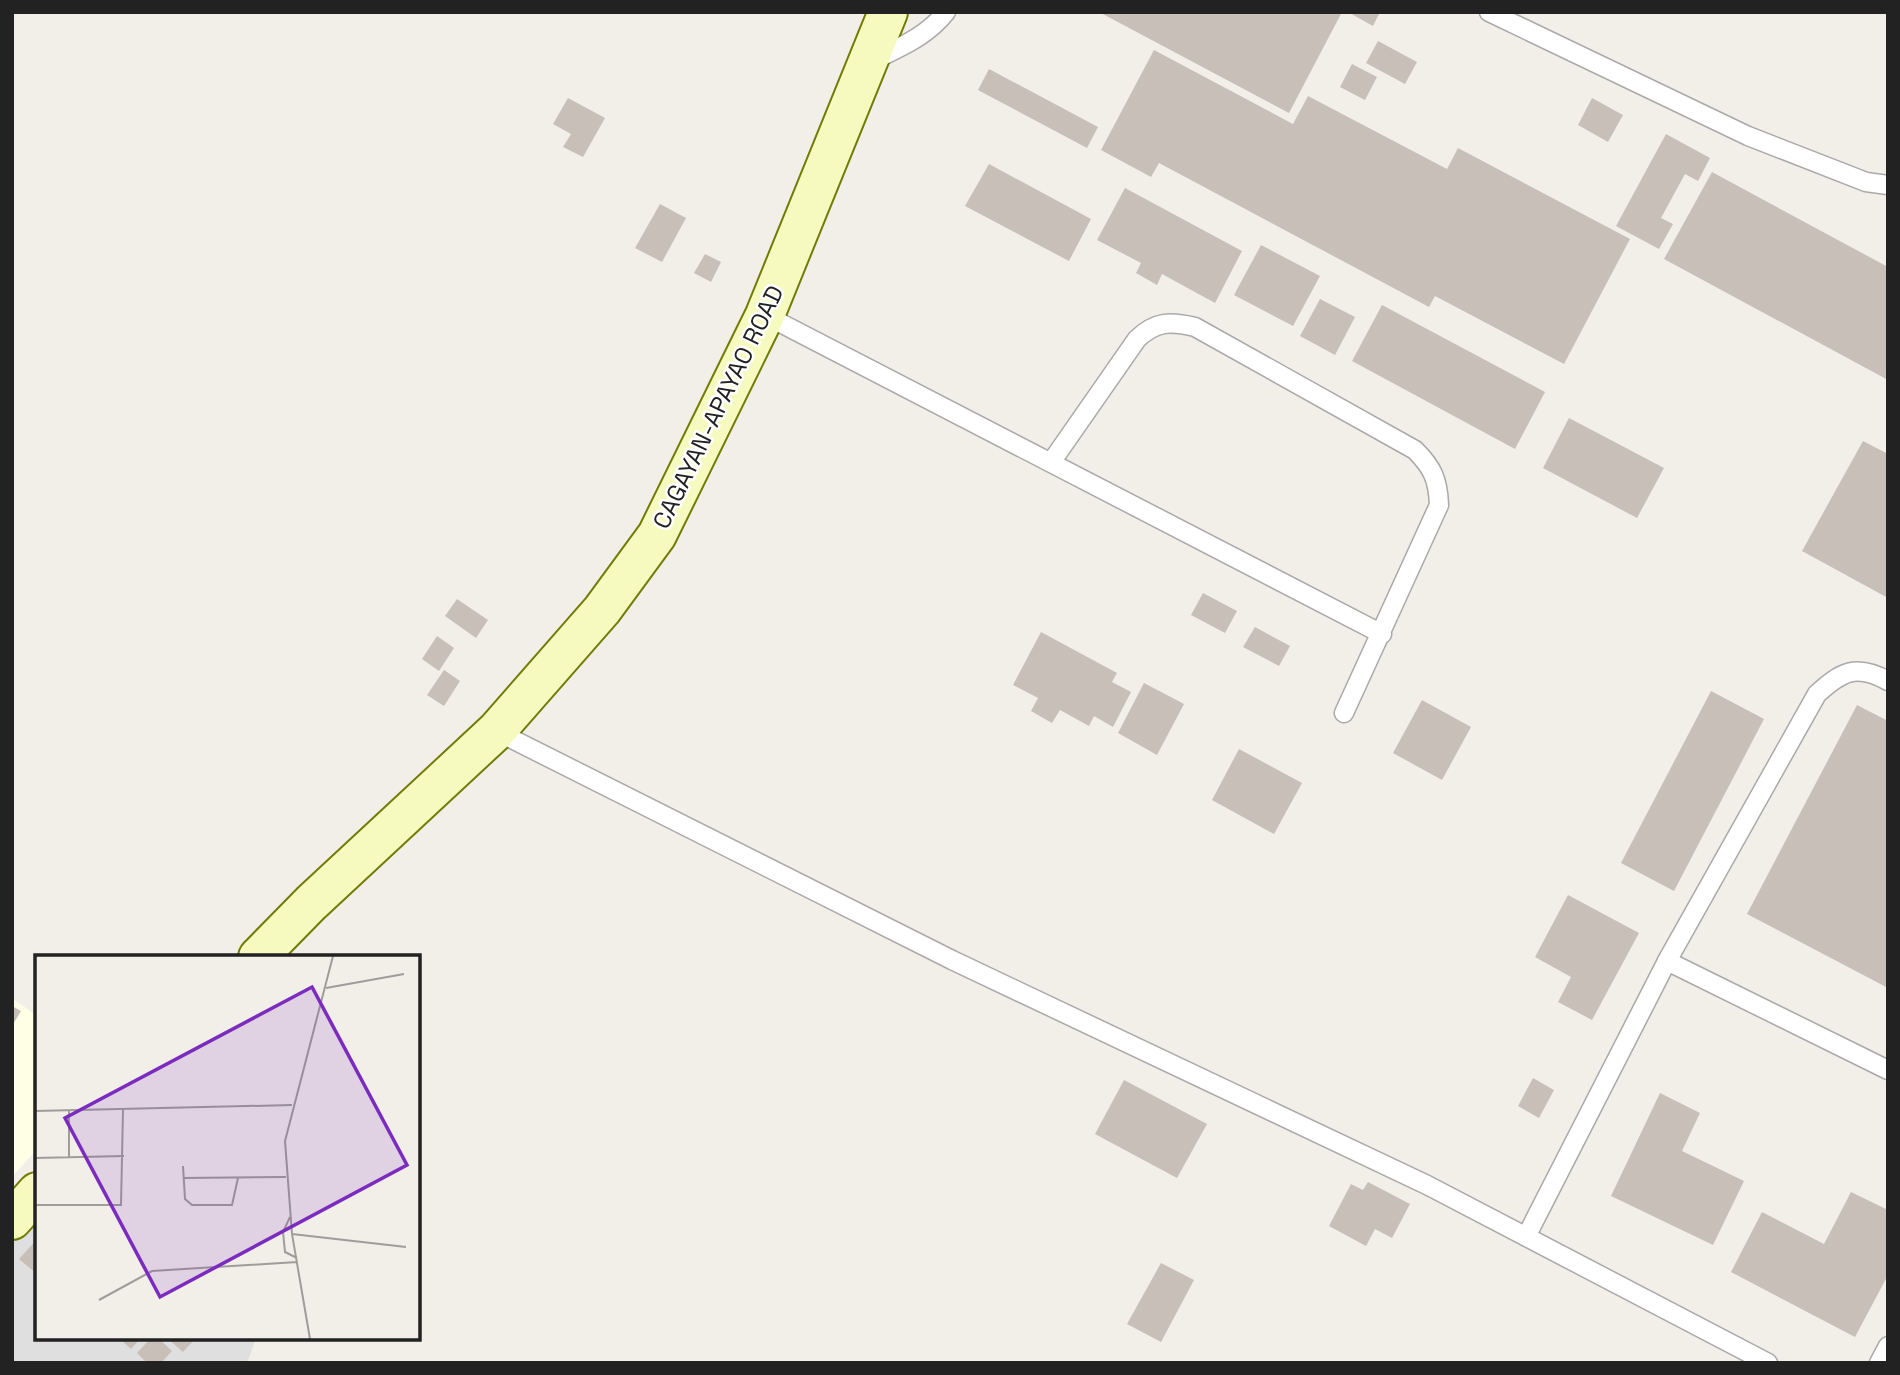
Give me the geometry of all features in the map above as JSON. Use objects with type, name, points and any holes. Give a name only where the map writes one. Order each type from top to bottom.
[{"type":"main road","name":"CAGAYAN-APAYAO ROAD","points":[[260,955],[311,903],[496,731],[602,610],[657,535],[765,315],[888,12]]},
{"type":"main road","points":[[12,1220],[35,1194]]},
{"type":"lane","points":[[869,62],[914,41],[935,26],[946,12]]},
{"type":"lane","points":[[1489,12],[1748,136],[1866,182],[1888,186]]},
{"type":"lane","points":[[765,315],[1052,461],[1382,634]]},
{"type":"lane","points":[[1052,461],[1137,339],[1150,327],[1171,321],[1195,327],[1415,450],[1430,465],[1438,481],[1439,505],[1344,713]]},
{"type":"lane","points":[[1527,1235],[1667,961],[1817,694],[1841,673],[1860,672],[1888,681]]},
{"type":"lane","points":[[496,731],[952,960],[1427,1185],[1768,1363]]},
{"type":"lane","points":[[1667,961],[1888,1070]]},
{"type":"lane","points":[[1879,1363],[1888,1346]]},
{"type":"shaded area","points":[[12,998],[35,1015],[35,1151],[12,1177]]},
{"type":"shaded area","points":[[35,1192],[35,1340],[255,1340],[247,1363],[12,1363],[12,1218]]},
{"type":"building","points":[[1099,12],[1342,12],[1289,113]]},
{"type":"building","points":[[1348,12],[1380,12],[1373,26]]},
{"type":"building","points":[[1378,41],[1417,62],[1405,84],[1366,63]]},
{"type":"building","points":[[1154,50],[1293,124],[1308,96],[1447,169],[1458,148],[1630,239],[1564,364],[1435,296],[1429,307],[1159,163],[1151,177],[1101,150]]},
{"type":"building","points":[[1352,64],[1377,77],[1365,100],[1340,87]]},
{"type":"building","points":[[989,69],[1098,127],[1087,148],[978,90]]},
{"type":"building","points":[[568,98],[605,118],[583,157],[563,147],[571,134],[553,124]]},
{"type":"building","points":[[1592,98],[1623,115],[1608,142],[1578,125]]},
{"type":"building","points":[[1666,134],[1710,158],[1698,181],[1685,174],[1661,218],[1673,224],[1659,249],[1616,226]]},
{"type":"building","points":[[989,164],[1091,219],[1069,261],[965,206]]},
{"type":"building","points":[[1712,172],[1888,267],[1888,380],[1664,259]]},
{"type":"building","points":[[1125,188],[1242,251],[1215,303],[1162,274],[1157,285],[1136,273],[1141,263],[1097,240]]},
{"type":"building","points":[[660,204],[686,218],[662,262],[635,248]]},
{"type":"building","points":[[1261,245],[1320,276],[1293,326],[1234,295]]},
{"type":"building","points":[[705,254],[721,262],[711,282],[694,273]]},
{"type":"building","points":[[1320,299],[1355,317],[1335,355],[1300,336]]},
{"type":"building","points":[[1382,305],[1545,392],[1515,449],[1352,361]]},
{"type":"building","points":[[1569,418],[1664,468],[1637,518],[1543,468]]},
{"type":"building","points":[[1863,441],[1888,454],[1888,598],[1802,551]]},
{"type":"building","points":[[1203,593],[1237,611],[1225,633],[1191,615]]},
{"type":"building","points":[[457,599],[488,620],[476,638],[445,616]]},
{"type":"building","points":[[1255,627],[1290,646],[1279,666],[1243,647]]},
{"type":"building","points":[[1041,632],[1117,673],[1112,682],[1131,692],[1113,727],[1094,716],[1089,726],[1060,710],[1052,723],[1031,711],[1038,698],[1013,685]]},
{"type":"building","points":[[437,636],[454,648],[439,671],[422,659]]},
{"type":"building","points":[[444,670],[460,681],[444,706],[427,695]]},
{"type":"building","points":[[1144,683],[1184,704],[1157,755],[1118,733]]},
{"type":"building","points":[[1711,691],[1764,719],[1674,891],[1621,863]]},
{"type":"building","points":[[1422,700],[1471,727],[1442,780],[1393,753]]},
{"type":"building","points":[[1857,705],[1888,721],[1888,988],[1747,914]]},
{"type":"building","points":[[1239,749],[1302,783],[1274,834],[1212,800]]},
{"type":"building","points":[[1568,895],[1639,933],[1592,1020],[1558,1002],[1571,977],[1535,957]]},
{"type":"building","points":[[12,1006],[21,1011],[12,1026]]},
{"type":"building","points":[[1533,1078],[1554,1090],[1539,1118],[1518,1106]]},
{"type":"building","points":[[1124,1080],[1207,1124],[1177,1178],[1095,1134]]},
{"type":"building","points":[[1660,1093],[1700,1113],[1682,1151],[1744,1181],[1713,1245],[1611,1196]]},
{"type":"building","points":[[1368,1182],[1410,1204],[1392,1238],[1375,1229],[1366,1246],[1329,1226],[1351,1184],[1363,1190]]},
{"type":"building","points":[[1851,1192],[1888,1210],[1888,1275],[1855,1337],[1731,1272],[1762,1212],[1824,1244]]},
{"type":"building","points":[[35,1241],[35,1272],[19,1259]]},
{"type":"building","points":[[1161,1263],[1194,1280],[1161,1342],[1127,1324]]},
{"type":"building","points":[[121,1340],[139,1340],[131,1349]]},
{"type":"building","points":[[149,1340],[160,1340],[172,1351],[161,1363],[147,1363],[137,1353]]},
{"type":"building","points":[[169,1340],[194,1340],[183,1352]]}]
